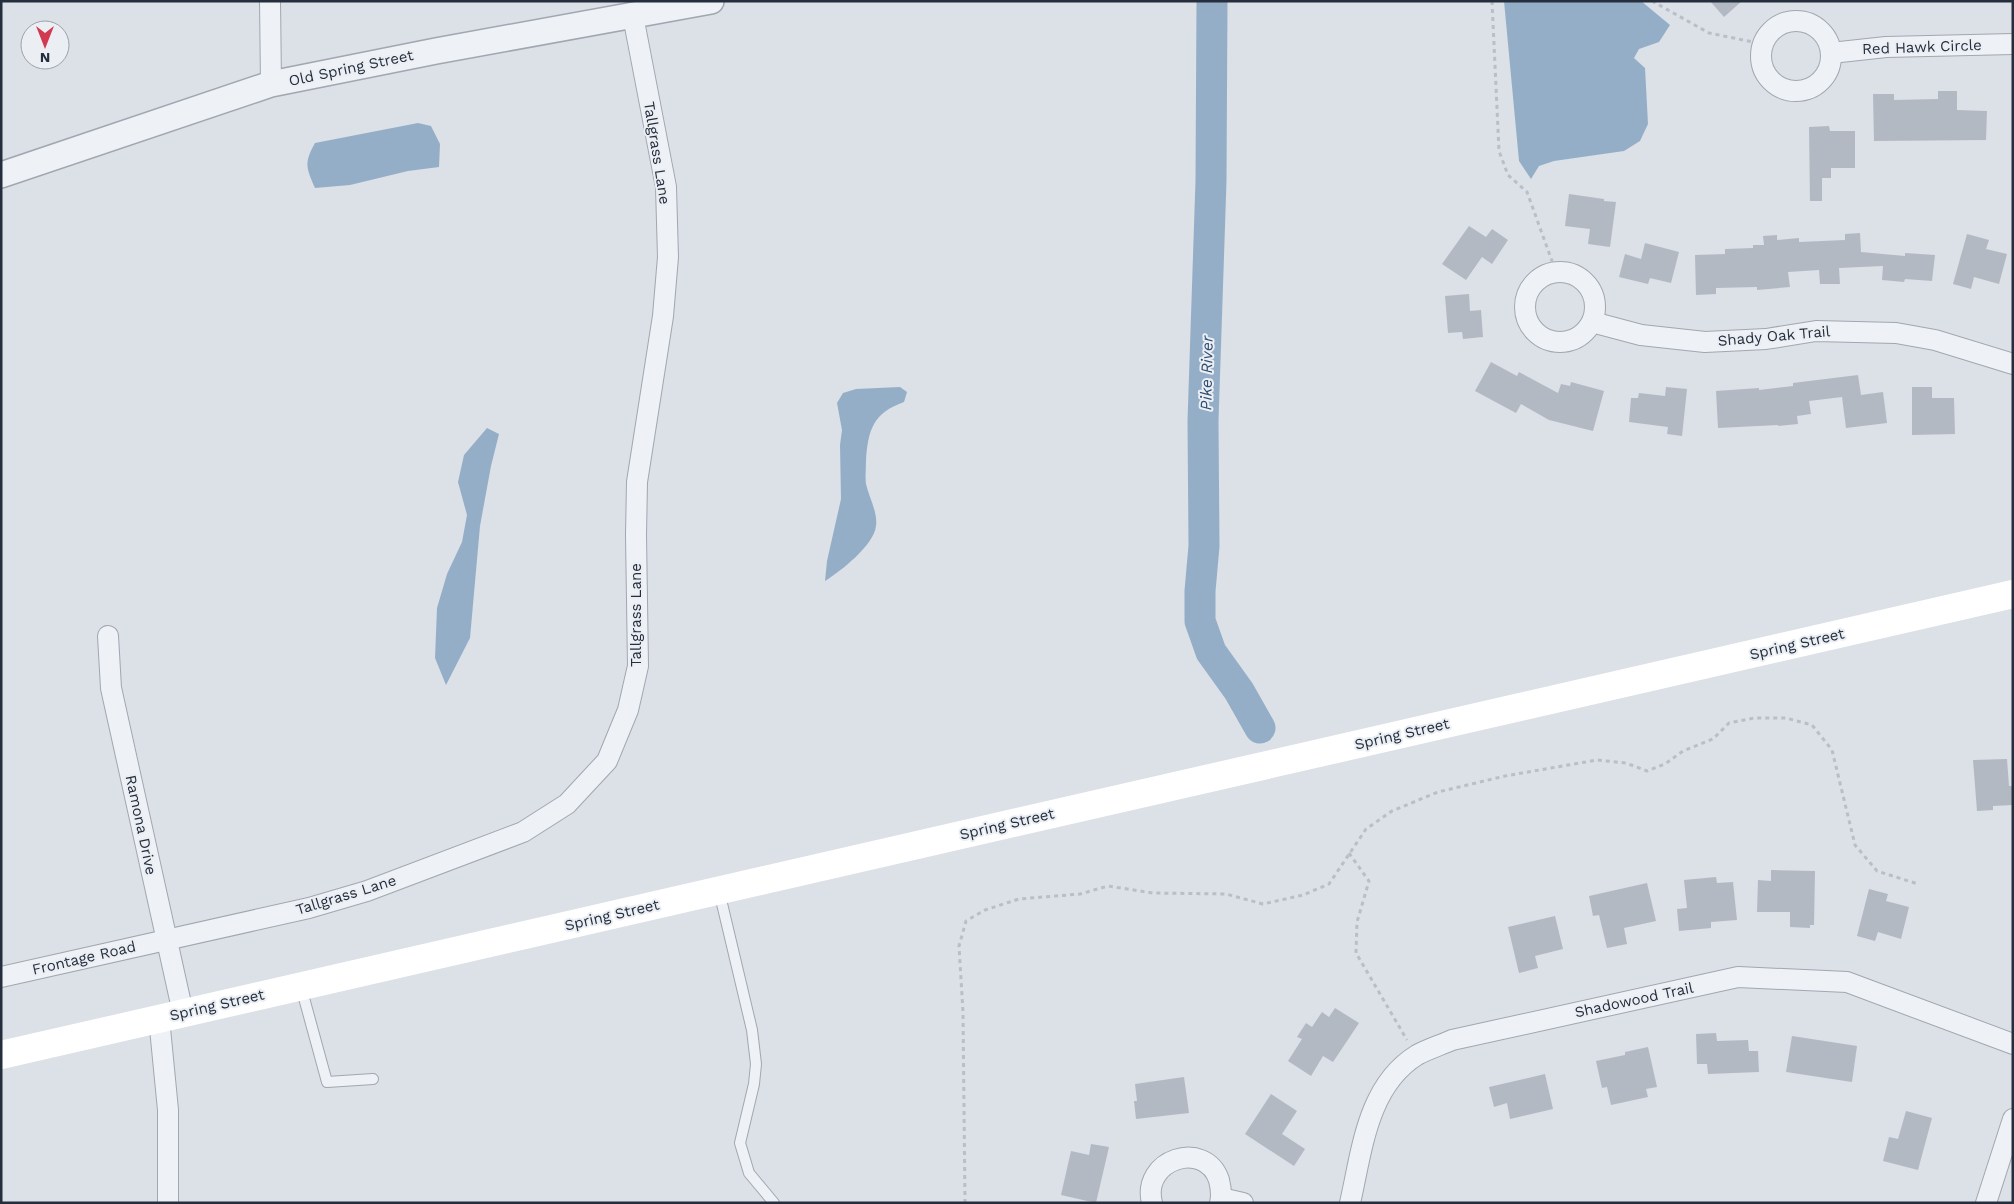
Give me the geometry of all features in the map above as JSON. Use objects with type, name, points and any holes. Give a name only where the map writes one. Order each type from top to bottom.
[{"type":"main road","name":"Spring Street","points":[[1,1055],[2013,594]]},
{"type":"street","points":[[270,1],[271,84]]},
{"type":"street","name":"Old Spring Street","points":[[1,175],[271,84],[436,51],[711,1]]},
{"type":"street","name":"Tallgrass Lane","points":[[166,939],[309,908],[358,894],[523,832],[566,804],[606,761],[628,710],[638,666],[637,482],[663,316],[668,257],[666,187],[633,16]]},
{"type":"street","points":[[1802,21],[1813,25],[1822,32],[1828,42],[1831,53],[1830,64],[1825,75],[1817,84],[1807,89],[1795,91],[1783,89],[1773,83],[1765,74],[1761,63],[1760,51],[1764,40],[1770,31],[1780,24],[1802,21]]},
{"type":"street","name":"Red Hawk Circle","points":[[1831,53],[1886,46],[2013,44]]},
{"type":"street","points":[[1556,272],[1567,272],[1586,282],[1592,291],[1595,301],[1595,312],[1592,322],[1585,332],[1575,339],[1563,342],[1551,341],[1540,336],[1531,327],[1526,316],[1525,304],[1528,292],[1535,282],[1545,275],[1556,272]]},
{"type":"street","name":"Shady Oak Trail","points":[[1592,322],[1641,335],[1705,342],[1766,339],[1816,330],[1896,333],[1935,340],[2013,364]]},
{"type":"street","name":"Ramona Drive","points":[[108,636],[112,688],[166,939],[171,1016],[168,1203]]},
{"type":"street","name":"Frontage Road","points":[[1,977],[166,939]]},
{"type":"street","name":"Shadowood Trail","points":[[1350,1203],[1372,1110],[1386,1085],[1416,1056],[1452,1040],[1738,977],[1847,982],[2013,1044]]},
{"type":"street","points":[[1986,1203],[2013,1119]]},
{"type":"street","points":[[1152,1203],[1151,1188],[1154,1177],[1170,1161],[1180,1158],[1202,1161],[1211,1168],[1217,1176],[1221,1187],[1220,1200],[1243,1203]]},
{"type":"lane","points":[[718,890],[752,1030],[756,1064],[754,1084],[740,1143],[749,1173],[774,1203]]},
{"type":"lane","points":[[301,986],[327,1082],[373,1079]]},
{"type":"path","points":[[1492,1],[1499,151],[1508,175],[1527,192],[1556,272]]},
{"type":"path","points":[[1652,1],[1709,33],[1753,42],[1764,40]]},
{"type":"path","points":[[965,1203],[963,1012],[959,946],[966,921],[985,910],[1019,899],[1080,894],[1108,886],[1153,893],[1226,894],[1263,904],[1303,895],[1329,884],[1366,830],[1392,811],[1438,792],[1505,776],[1597,760],[1626,763],[1647,771],[1665,764],[1683,751],[1713,739],[1729,723],[1754,718],[1786,718],[1812,725],[1832,750],[1855,845],[1877,871],[1918,884]]},
{"type":"path","points":[[1349,853],[1368,881],[1357,922],[1356,953],[1416,1056]]},
{"type":"water","points":[[1504,1],[1641,1],[1670,25],[1659,42],[1639,49],[1634,58],[1645,68],[1648,124],[1640,141],[1624,151],[1554,161],[1539,166],[1531,179],[1519,161]]},
{"type":"water","points":[[418,123],[431,126],[440,144],[439,167],[408,171],[350,185],[315,188],[308,170],[308,160],[315,143]]},
{"type":"water","points":[[900,387],[907,392],[904,402],[894,406],[879,417],[868,440],[866,481],[876,516],[874,533],[856,557],[825,581],[827,561],[841,499],[840,445],[842,430],[837,403],[843,393],[856,389]]},
{"type":"water","points":[[487,428],[499,434],[480,526],[470,638],[446,685],[435,658],[437,608],[447,574],[462,542],[467,515],[458,482],[464,455]]},
{"type":"building","points":[[1710,1],[1742,1],[1724,17]]},
{"type":"building","points":[[1938,91],[1957,91],[1957,110],[1987,111],[1986,140],[1874,141],[1873,94],[1894,94],[1894,100],[1938,99]]},
{"type":"building","points":[[1829,126],[1830,131],[1855,131],[1855,168],[1831,168],[1831,178],[1822,178],[1822,201],[1810,201],[1809,127]]},
{"type":"building","points":[[1569,194],[1616,202],[1610,247],[1588,244],[1590,229],[1565,226]]},
{"type":"building","points":[[1469,226],[1486,237],[1492,229],[1508,240],[1492,264],[1482,257],[1466,280],[1442,264]]},
{"type":"building","points":[[1860,233],[1861,252],[1905,256],[1905,253],[1935,255],[1932,281],[1905,279],[1904,282],[1882,280],[1883,266],[1839,268],[1840,284],[1820,284],[1819,270],[1788,272],[1790,287],[1757,290],[1757,287],[1716,288],[1716,294],[1696,295],[1695,255],[1725,254],[1725,249],[1753,248],[1753,245],[1764,245],[1763,236],[1777,235],[1777,240],[1799,238],[1799,242],[1845,240],[1845,234]]},
{"type":"building","points":[[1967,234],[1989,240],[1986,249],[2007,254],[1999,284],[1974,277],[1971,289],[1953,284]]},
{"type":"building","points":[[1645,243],[1679,252],[1671,283],[1650,278],[1648,284],[1619,277],[1625,254],[1641,259]]},
{"type":"building","points":[[1469,294],[1470,311],[1481,310],[1483,337],[1463,339],[1462,332],[1448,333],[1445,296]]},
{"type":"building","points":[[1491,362],[1517,376],[1519,372],[1558,393],[1561,384],[1570,386],[1571,382],[1604,391],[1593,431],[1549,420],[1521,404],[1516,413],[1475,391]]},
{"type":"building","points":[[1858,375],[1861,395],[1883,392],[1887,423],[1846,428],[1842,397],[1809,401],[1811,414],[1797,416],[1798,424],[1718,428],[1716,391],[1759,388],[1759,390],[1793,386],[1793,383]]},
{"type":"building","points":[[1666,387],[1687,389],[1682,436],[1667,434],[1668,427],[1629,422],[1631,398],[1638,398],[1639,393],[1665,396]]},
{"type":"building","points":[[1912,387],[1932,387],[1932,398],[1954,398],[1955,434],[1912,435]]},
{"type":"building","points":[[2007,759],[2009,786],[2013,786],[2013,805],[1993,806],[1993,810],[1977,811],[1973,760]]},
{"type":"building","points":[[1771,870],[1815,871],[1814,925],[1810,925],[1810,928],[1790,927],[1790,912],[1757,912],[1758,880],[1771,881]]},
{"type":"building","points":[[1716,877],[1717,883],[1733,882],[1737,920],[1711,922],[1711,928],[1679,931],[1677,909],[1687,908],[1684,880]]},
{"type":"building","points":[[1647,883],[1656,921],[1624,928],[1627,944],[1607,948],[1599,915],[1593,916],[1589,896]]},
{"type":"building","points":[[1869,889],[1888,894],[1886,901],[1909,907],[1901,939],[1878,932],[1875,941],[1857,936]]},
{"type":"building","points":[[1555,916],[1563,949],[1535,956],[1538,968],[1519,973],[1508,927]]},
{"type":"building","points":[[1335,1008],[1359,1023],[1333,1062],[1323,1056],[1311,1076],[1288,1061],[1302,1039],[1297,1037],[1306,1023],[1312,1027],[1322,1012],[1329,1017]]},
{"type":"building","points":[[1716,1033],[1717,1041],[1748,1040],[1749,1051],[1758,1051],[1759,1072],[1708,1074],[1707,1064],[1697,1064],[1696,1034]]},
{"type":"building","points":[[1792,1036],[1857,1046],[1852,1082],[1786,1072]]},
{"type":"building","points":[[1648,1047],[1657,1087],[1646,1089],[1648,1097],[1611,1105],[1607,1087],[1602,1088],[1596,1061],[1625,1055],[1625,1052]]},
{"type":"building","points":[[1545,1074],[1553,1109],[1510,1119],[1507,1103],[1494,1107],[1489,1087]]},
{"type":"building","points":[[1184,1077],[1189,1113],[1136,1119],[1134,1101],[1137,1101],[1135,1084]]},
{"type":"building","points":[[1271,1094],[1297,1111],[1282,1134],[1305,1149],[1294,1166],[1245,1134]]},
{"type":"building","points":[[1906,1111],[1932,1118],[1918,1170],[1883,1161],[1889,1137],[1898,1139]]},
{"type":"building","points":[[1091,1144],[1109,1147],[1096,1203],[1061,1195],[1071,1151],[1089,1155]]},
{"type":"waterway","name":"Pike River","points":[[1212,1],[1211,181],[1203,421],[1204,546],[1200,591],[1200,621],[1211,652],[1239,691],[1260,728]]}]
